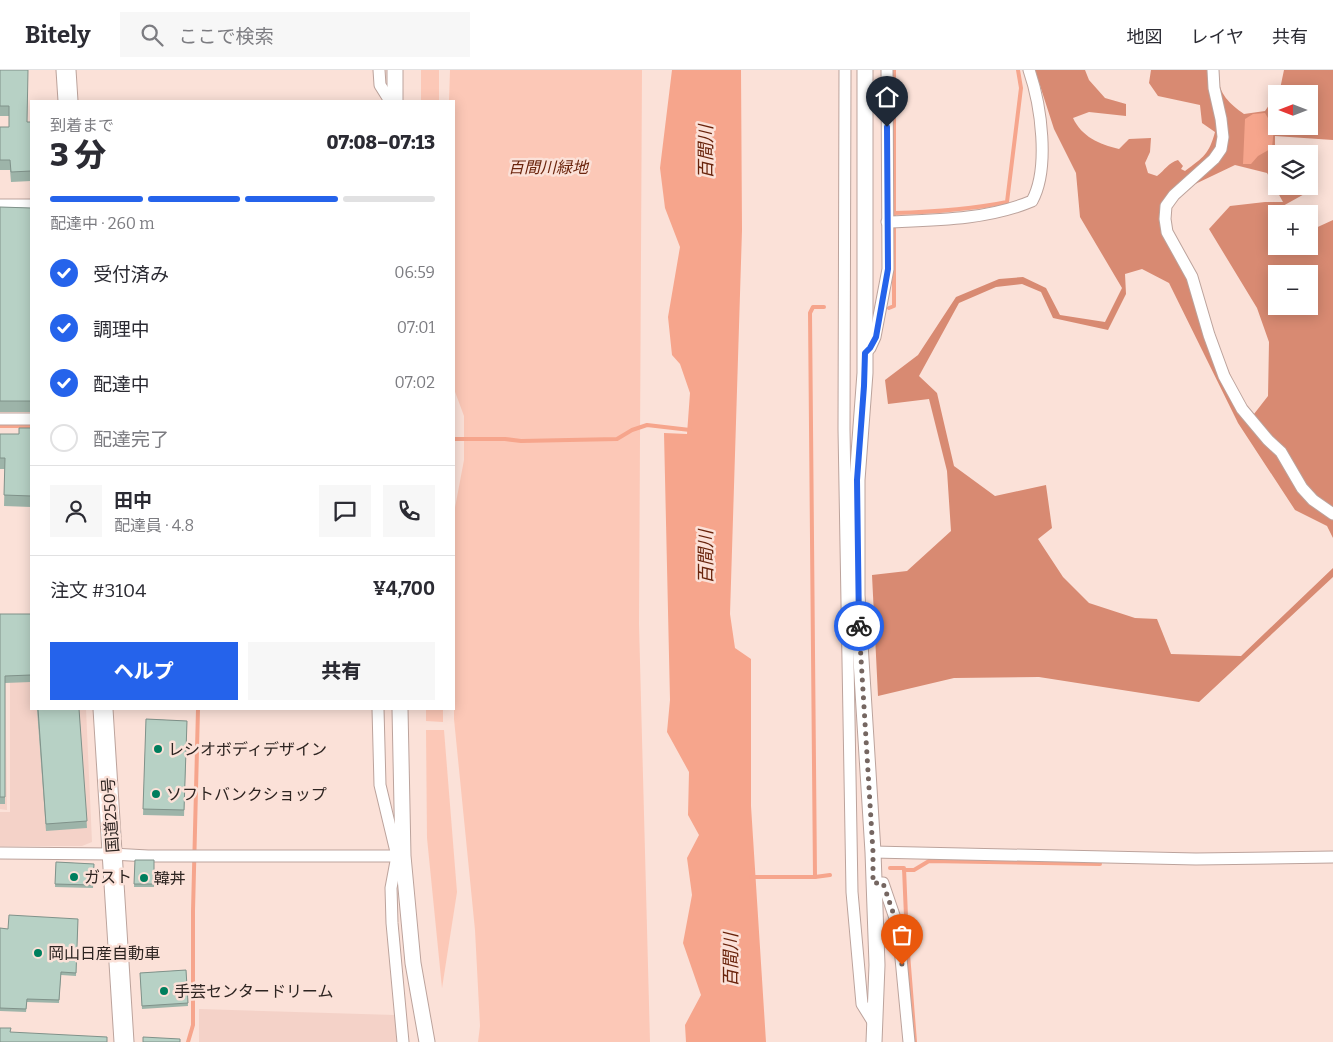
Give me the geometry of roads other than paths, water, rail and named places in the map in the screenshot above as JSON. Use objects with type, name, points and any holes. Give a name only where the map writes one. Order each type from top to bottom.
[{"type":"highway","points":[[66,70],[68,100]]},
{"type":"highway","name":"国道250号","points":[[103,710],[124,1042]]},
{"type":"street","points":[[379,70],[380,85],[389,100]]},
{"type":"street","points":[[395,100],[396,70]]},
{"type":"street","points":[[845,70],[844,429],[852,892],[862,1004],[875,1025]]},
{"type":"street","points":[[865,70],[865,353],[857,480],[857,595],[873,852],[876,965],[874,1042]]},
{"type":"street","points":[[865,353],[876,337],[888,269],[891,222],[887,70]]},
{"type":"street","points":[[891,222],[946,219],[982,214],[1004,210],[1032,201],[1036,193],[1043,159],[1034,83],[1029,70]]},
{"type":"street","points":[[1213,70],[1214,88],[1224,137],[1221,149],[1214,159],[1174,195],[1166,206],[1167,232],[1192,277],[1209,335],[1224,376],[1242,409],[1268,440],[1281,452],[1302,488],[1313,500],[1333,514]]},
{"type":"street","points":[[0,207],[30,207]]},
{"type":"street","points":[[0,419],[30,419]]},
{"type":"street","points":[[378,710],[380,785],[400,856],[391,888],[392,923],[403,1042]]},
{"type":"street","points":[[400,710],[400,856],[413,963],[427,1042]]},
{"type":"street","points":[[873,852],[1196,859],[1333,857]]},
{"type":"street","points":[[0,853],[194,856],[400,856]]},
{"type":"street","points":[[873,883],[883,883],[898,927],[909,1042]]},
{"type":"water","name":"百間川","points":[[672,70],[741,70],[742,230],[730,614],[735,648],[751,659],[751,806],[766,1042],[686,1042],[685,1025],[701,995],[683,943],[692,895],[687,858],[699,835],[688,815],[689,772],[667,732],[670,700],[664,433],[687,434],[690,393],[680,364],[672,355],[668,317],[680,247],[665,208],[660,168]]},
{"type":"water","points":[[1265,113],[1268,118],[1268,135],[1273,135],[1272,145],[1268,145],[1268,150],[1258,156],[1251,164],[1243,164],[1245,119],[1253,114]]},
{"type":"waterway","points":[[889,308],[894,306],[894,70]]},
{"type":"waterway","points":[[894,213],[951,210],[1007,202],[1021,88],[1018,70]]},
{"type":"waterway","points":[[815,877],[810,313],[813,307],[824,307]]},
{"type":"waterway","points":[[455,439],[505,439],[521,441],[617,439],[632,430],[647,425],[690,430]]},
{"type":"waterway","points":[[0,426],[30,426]]},
{"type":"waterway","points":[[188,1042],[193,1025],[193,911],[198,710]]},
{"type":"waterway","points":[[904,870],[914,870],[929,861],[1100,864]]},
{"type":"waterway","points":[[890,868],[904,868],[907,941],[915,1042]]},
{"type":"waterway","points":[[751,877],[815,877],[830,875]]},
{"type":"place","name":"レシオボディデザイン","points":[[158,749]]},
{"type":"place","name":"ソフトバンクショップ","points":[[156,794]]},
{"type":"place","name":"ガスト","points":[[74,877]]},
{"type":"place","name":"韓丼","points":[[144,878]]},
{"type":"place","name":"岡山日産自動車","points":[[38,953]]},
{"type":"place","name":"手芸センタードリーム","points":[[164,991]]},
{"type":"park label","name":"百間川緑地","points":[[548,167]]}]
